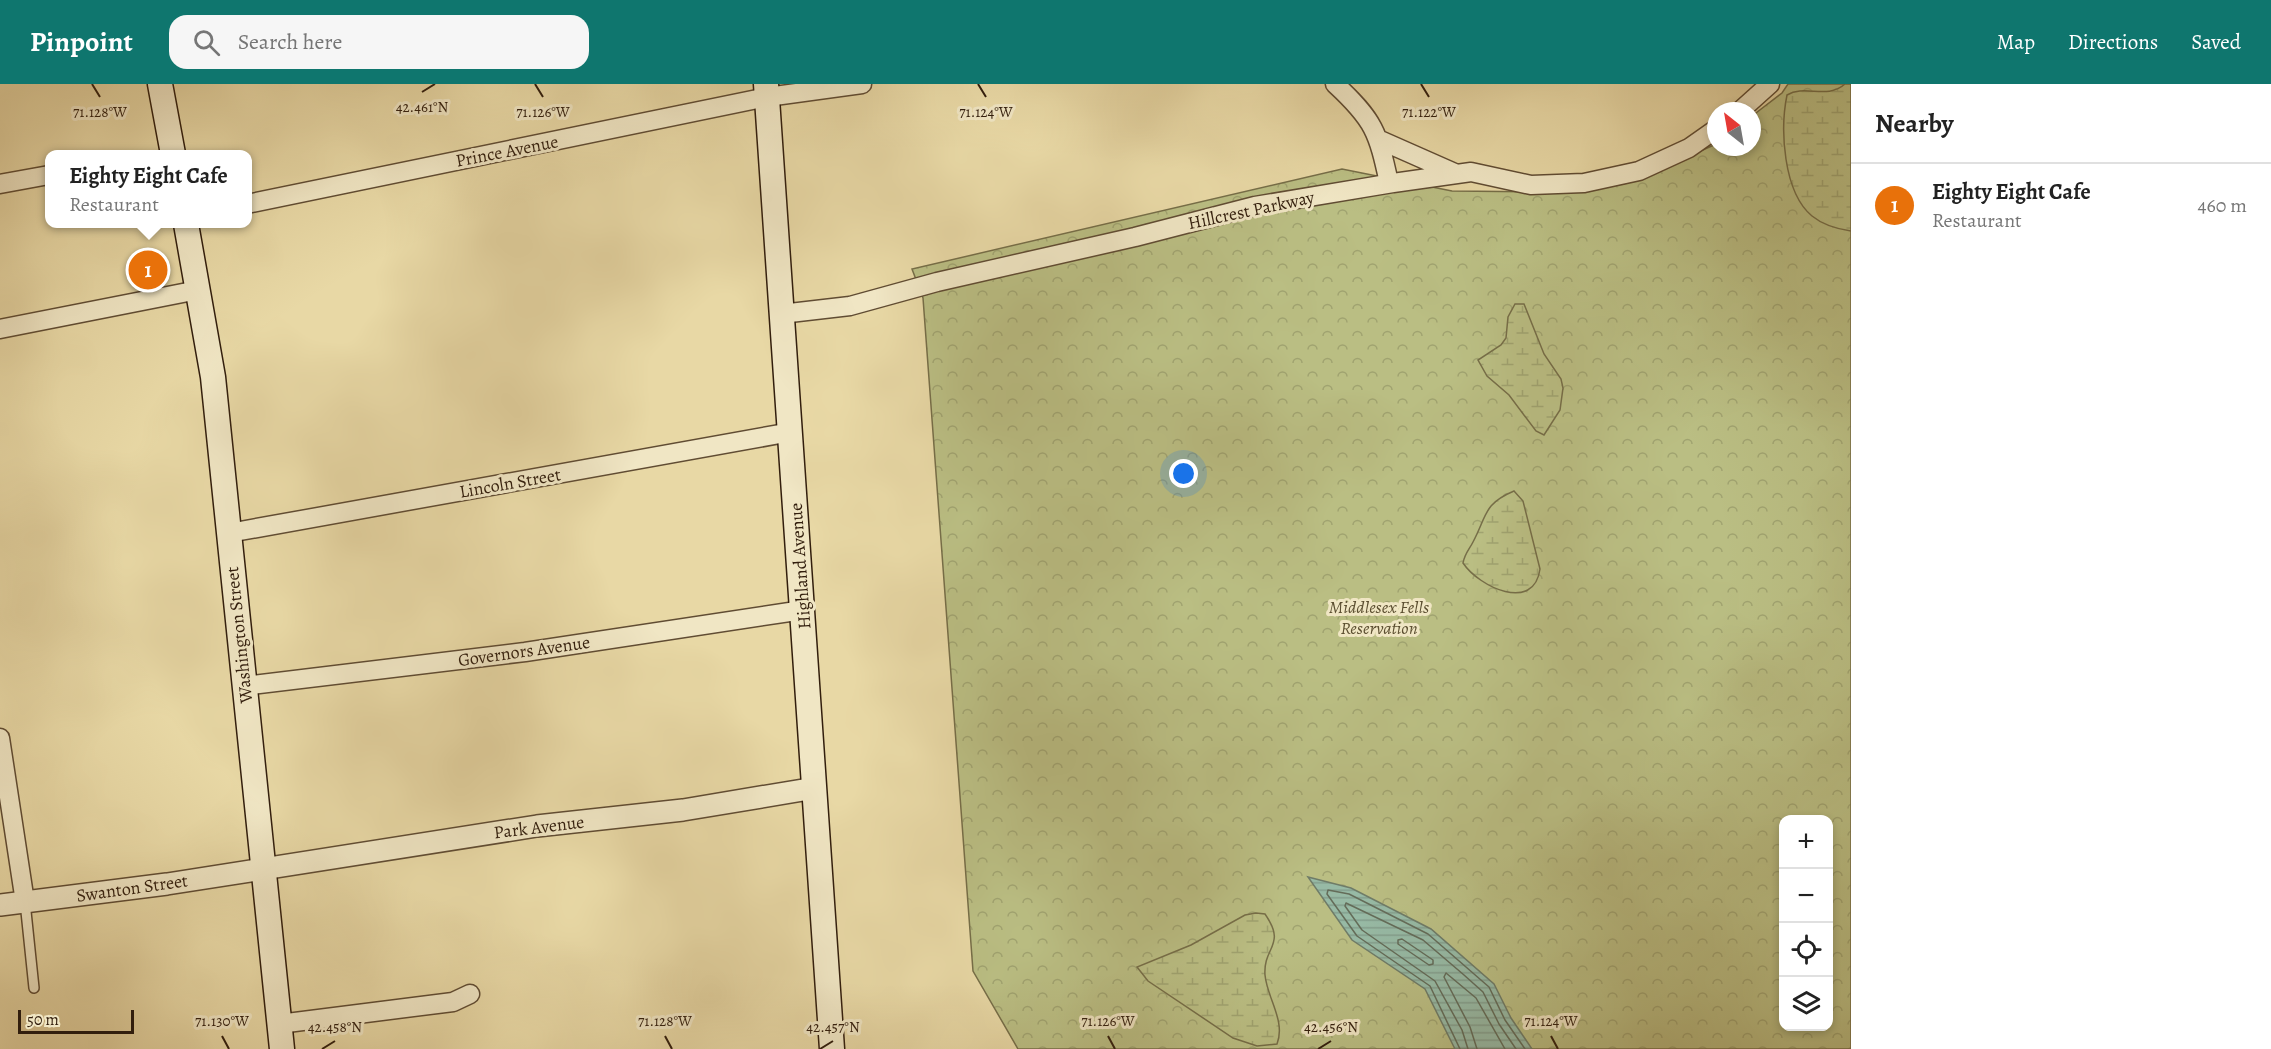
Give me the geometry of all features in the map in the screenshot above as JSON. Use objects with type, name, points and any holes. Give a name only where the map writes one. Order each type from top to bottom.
[{"type":"main road","points":[[160,84],[168,150]]},
{"type":"main road","name":"Highland Avenue","points":[[766,91],[832,1049]]},
{"type":"main road","name":"Washington Street","points":[[187,228],[213,376],[282,1049]]},
{"type":"street","name":"Prince Avenue","points":[[252,203],[766,91],[862,84]]},
{"type":"street","points":[[1335,84],[1363,110],[1380,140],[1389,183]]},
{"type":"street","points":[[1750,102],[1770,84]]},
{"type":"street","name":"Hillcrest Parkway","points":[[781,314],[850,306],[937,282],[1136,237],[1255,206],[1389,183],[1470,172],[1531,185],[1584,183],[1639,171],[1689,148],[1707,135]]},
{"type":"street","points":[[1380,140],[1457,174]]},
{"type":"street","points":[[0,184],[45,176]]},
{"type":"street","points":[[0,329],[198,290]]},
{"type":"street","name":"Lincoln Street","points":[[229,533],[791,432]]},
{"type":"street","name":"Governors Avenue","points":[[244,686],[525,652],[803,610]]},
{"type":"street","points":[[0,738],[25,902]]},
{"type":"street","name":"Park Avenue","points":[[263,868],[537,826],[683,810],[815,788]]},
{"type":"street","name":"Swanton Street","points":[[0,905],[263,868]]},
{"type":"street","points":[[279,1024],[453,1002],[470,994]]},
{"type":"lane","points":[[25,902],[34,988]]},
{"type":"green space","name":"Middlesex Fells Reservation","points":[[1788,84],[1851,84],[1851,1049],[1018,1049],[973,971],[923,298],[912,269],[1342,169],[1452,191],[1553,192],[1648,175],[1707,148],[1707,156],[1761,156],[1761,109],[1782,93]]},
{"type":"green space","points":[[1845,84],[1851,84],[1851,231],[1821,222],[1802,205],[1790,176],[1784,142],[1787,95],[1801,91],[1831,91]]},
{"type":"green space","points":[[1515,304],[1524,304],[1544,354],[1561,379],[1563,388],[1560,410],[1544,435],[1536,431],[1509,395],[1487,376],[1478,360],[1501,345],[1506,338],[1508,317]]},
{"type":"green space","points":[[1514,491],[1523,501],[1540,569],[1536,582],[1528,590],[1517,593],[1505,592],[1493,587],[1471,572],[1463,563],[1491,506]]},
{"type":"green space","points":[[1265,914],[1274,933],[1274,940],[1265,965],[1265,975],[1279,1027],[1277,1044],[1257,1046],[1233,1038],[1148,981],[1137,967],[1191,945],[1245,915]]},
{"type":"water","points":[[1308,877],[1351,888],[1431,929],[1494,984],[1511,1018],[1532,1049],[1455,1049],[1425,989],[1352,940]]},
{"type":"place","name":"Eighty Eight Cafe","points":[[148,270]]}]
